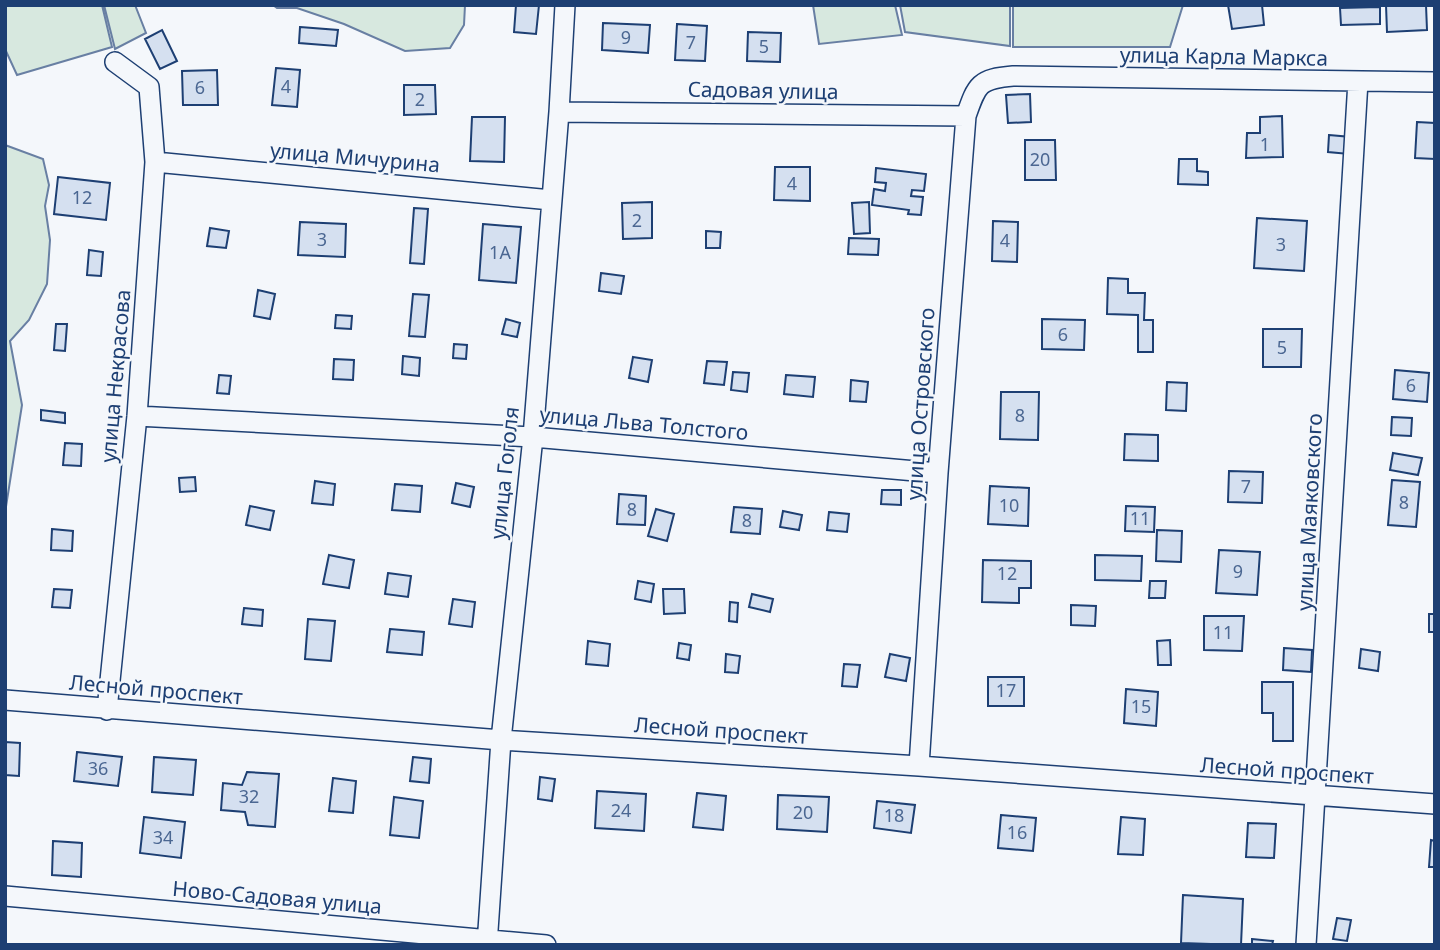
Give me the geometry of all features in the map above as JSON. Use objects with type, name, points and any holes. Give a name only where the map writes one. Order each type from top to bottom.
[{"type":"street","name":"улица Гоголя","points":[[487,943],[501,740],[533,437],[565,5]]},
{"type":"street","name":"улица Некрасова","points":[[107,710],[137,416],[155,162],[149,87],[115,62]]},
{"type":"street","name":"улица Карла Маркса","points":[[1013,76],[1435,82]]},
{"type":"street","name":"улица Островского","points":[[919,766],[938,473],[966,116],[975,90],[990,78],[1013,76]]},
{"type":"street","name":"улица Маяковского","points":[[1307,945],[1358,81]]},
{"type":"street","name":"Садовая улица","points":[[559,112],[966,116]]},
{"type":"street","name":"улица Мичурина","points":[[155,162],[551,200]]},
{"type":"street","name":"улица Льва Толстого","points":[[137,416],[533,437],[938,473]]},
{"type":"street","name":"Лесной проспект","points":[[5,701],[501,740],[919,766],[1435,804]]},
{"type":"street","name":"Ново-Садовая улица","points":[[5,896],[487,943],[545,945]]},
{"type":"shaded area","points":[[5,5],[102,5],[112,47],[17,75],[5,49]]},
{"type":"shaded area","points":[[104,5],[135,5],[146,33],[115,49]]},
{"type":"shaded area","points":[[273,5],[465,5],[464,25],[450,48],[405,51],[344,24],[297,8],[277,8]]},
{"type":"shaded area","points":[[813,5],[895,5],[902,35],[819,44]]},
{"type":"shaded area","points":[[900,5],[1010,5],[1010,46],[905,32]]},
{"type":"shaded area","points":[[1013,5],[1183,5],[1170,47],[1013,47]]},
{"type":"shaded area","points":[[5,145],[43,159],[49,185],[45,206],[50,240],[47,284],[29,320],[10,341],[22,405],[5,513]]},
{"type":"building","points":[[516,5],[539,5],[536,34],[514,32]]},
{"type":"building","points":[[1228,5],[1262,5],[1264,25],[1232,29]]},
{"type":"building","points":[[1386,5],[1426,5],[1427,30],[1387,32]]},
{"type":"building","points":[[1380,7],[1380,24],[1341,25],[1340,8]]},
{"type":"building","points":[[603,23],[650,25],[648,53],[602,50]]},
{"type":"building","points":[[677,24],[707,26],[705,61],[675,60]]},
{"type":"building","points":[[300,27],[338,30],[336,46],[299,43]]},
{"type":"building","points":[[162,30],[177,61],[160,69],[145,39]]},
{"type":"building","points":[[748,32],[781,33],[780,62],[747,61]]},
{"type":"building","points":[[276,68],[300,70],[297,107],[272,105]]},
{"type":"building","points":[[217,70],[218,105],[183,105],[182,71]]},
{"type":"building","points":[[404,85],[435,85],[436,114],[404,115]]},
{"type":"building","points":[[1030,94],[1031,122],[1008,123],[1006,95]]},
{"type":"building","points":[[1282,116],[1283,157],[1246,158],[1247,133],[1260,133],[1260,117]]},
{"type":"building","points":[[472,117],[505,117],[504,162],[470,161]]},
{"type":"building","points":[[1417,122],[1435,123],[1435,159],[1415,158]]},
{"type":"building","points":[[1329,135],[1351,137],[1349,154],[1328,152]]},
{"type":"building","points":[[1025,140],[1055,140],[1056,180],[1025,180]]},
{"type":"building","points":[[1179,159],[1197,159],[1197,171],[1208,172],[1208,185],[1178,184]]},
{"type":"building","points":[[775,167],[810,167],[810,201],[774,200]]},
{"type":"building","points":[[876,168],[926,174],[924,191],[912,190],[911,196],[923,197],[921,215],[908,214],[909,210],[872,205],[874,189],[885,191],[886,183],[875,182]]},
{"type":"building","points":[[58,177],[110,183],[106,220],[54,214]]},
{"type":"building","points":[[652,202],[652,238],[623,239],[622,203]]},
{"type":"building","points":[[869,202],[870,233],[854,234],[852,203]]},
{"type":"building","points":[[414,208],[428,209],[424,264],[410,263]]},
{"type":"building","points":[[1257,218],[1307,221],[1304,271],[1254,268]]},
{"type":"building","points":[[993,221],[1018,222],[1017,262],[992,261]]},
{"type":"building","points":[[300,222],[346,224],[345,257],[298,255]]},
{"type":"building","points":[[483,224],[521,227],[516,283],[479,280]]},
{"type":"building","points":[[210,228],[229,231],[226,248],[207,246]]},
{"type":"building","points":[[706,231],[721,232],[720,248],[706,248]]},
{"type":"building","points":[[849,238],[879,239],[878,255],[848,254]]},
{"type":"building","points":[[89,250],[103,252],[101,276],[87,275]]},
{"type":"building","points":[[601,273],[624,276],[621,294],[599,291]]},
{"type":"building","points":[[1108,278],[1128,279],[1128,293],[1145,293],[1144,320],[1153,320],[1153,352],[1138,352],[1138,315],[1107,314]]},
{"type":"building","points":[[258,290],[275,294],[270,319],[254,316]]},
{"type":"building","points":[[413,294],[429,295],[425,337],[409,336]]},
{"type":"building","points":[[336,315],[352,316],[351,329],[335,328]]},
{"type":"building","points":[[506,319],[520,323],[517,337],[502,334]]},
{"type":"building","points":[[1042,319],[1085,320],[1084,350],[1042,349]]},
{"type":"building","points":[[56,324],[67,324],[65,351],[54,350]]},
{"type":"building","points":[[1263,329],[1302,329],[1301,367],[1263,367]]},
{"type":"building","points":[[454,344],[467,345],[466,359],[453,358]]},
{"type":"building","points":[[403,356],[420,358],[419,376],[402,374]]},
{"type":"building","points":[[633,357],[652,360],[648,382],[629,378]]},
{"type":"building","points":[[334,359],[354,360],[353,380],[333,379]]},
{"type":"building","points":[[707,361],[727,362],[724,385],[704,383]]},
{"type":"building","points":[[1395,370],[1429,373],[1427,402],[1393,399]]},
{"type":"building","points":[[733,372],[749,373],[747,392],[731,390]]},
{"type":"building","points":[[219,375],[231,376],[229,394],[217,393]]},
{"type":"building","points":[[786,375],[815,377],[813,397],[784,394]]},
{"type":"building","points":[[851,380],[868,382],[866,402],[850,401]]},
{"type":"building","points":[[1167,382],[1187,383],[1186,411],[1166,410]]},
{"type":"building","points":[[1001,392],[1039,392],[1038,440],[1000,439]]},
{"type":"building","points":[[41,410],[65,413],[65,423],[41,420]]},
{"type":"building","points":[[1392,417],[1412,418],[1411,436],[1391,435]]},
{"type":"building","points":[[1125,434],[1158,435],[1158,461],[1124,460]]},
{"type":"building","points":[[65,443],[82,444],[81,466],[63,465]]},
{"type":"building","points":[[1393,453],[1422,458],[1418,475],[1390,470]]},
{"type":"building","points":[[1229,471],[1263,472],[1262,503],[1228,502]]},
{"type":"building","points":[[195,477],[196,491],[180,492],[179,478]]},
{"type":"building","points":[[1392,480],[1420,482],[1416,527],[1388,525]]},
{"type":"building","points":[[315,481],[335,484],[333,505],[312,503]]},
{"type":"building","points":[[456,483],[474,487],[470,507],[452,503]]},
{"type":"building","points":[[395,484],[422,486],[420,512],[392,510]]},
{"type":"building","points":[[990,486],[1029,488],[1028,526],[988,524]]},
{"type":"building","points":[[882,490],[901,490],[901,505],[881,504]]},
{"type":"building","points":[[619,494],[646,496],[645,525],[617,524]]},
{"type":"building","points":[[250,506],[274,511],[270,530],[246,525]]},
{"type":"building","points":[[1126,506],[1155,507],[1154,532],[1125,531]]},
{"type":"building","points":[[734,507],[762,509],[760,534],[731,532]]},
{"type":"building","points":[[656,509],[674,514],[667,541],[648,536]]},
{"type":"building","points":[[783,511],[802,515],[799,530],[780,527]]},
{"type":"building","points":[[829,512],[849,514],[847,532],[827,530]]},
{"type":"building","points":[[52,529],[73,531],[72,551],[51,550]]},
{"type":"building","points":[[1157,530],[1182,531],[1181,562],[1156,561]]},
{"type":"building","points":[[1219,550],[1260,552],[1257,595],[1216,593]]},
{"type":"building","points":[[329,555],[354,560],[349,588],[323,584]]},
{"type":"building","points":[[1095,555],[1142,556],[1141,581],[1095,580]]},
{"type":"building","points":[[983,560],[1031,561],[1031,588],[1019,588],[1019,603],[982,602]]},
{"type":"building","points":[[388,573],[411,576],[408,597],[385,594]]},
{"type":"building","points":[[638,581],[654,584],[651,602],[635,599]]},
{"type":"building","points":[[1150,581],[1166,581],[1165,598],[1149,598]]},
{"type":"building","points":[[54,589],[72,590],[70,608],[52,607]]},
{"type":"building","points":[[663,589],[684,589],[685,613],[664,614]]},
{"type":"building","points":[[752,594],[773,599],[770,612],[749,607]]},
{"type":"building","points":[[453,599],[475,602],[472,627],[449,624]]},
{"type":"building","points":[[730,602],[738,603],[737,622],[729,621]]},
{"type":"building","points":[[1071,605],[1096,606],[1095,626],[1071,625]]},
{"type":"building","points":[[244,608],[263,610],[262,626],[242,624]]},
{"type":"building","points":[[1429,614],[1435,614],[1435,632],[1429,632]]},
{"type":"building","points":[[1204,616],[1244,616],[1242,651],[1204,650]]},
{"type":"building","points":[[308,619],[335,621],[331,661],[305,659]]},
{"type":"building","points":[[390,629],[424,632],[422,655],[387,652]]},
{"type":"building","points":[[1170,640],[1171,665],[1158,665],[1157,641]]},
{"type":"building","points":[[588,641],[610,644],[608,666],[586,664]]},
{"type":"building","points":[[679,643],[691,645],[689,660],[677,658]]},
{"type":"building","points":[[1284,648],[1312,650],[1311,672],[1283,670]]},
{"type":"building","points":[[1361,649],[1380,652],[1378,671],[1359,668]]},
{"type":"building","points":[[726,654],[740,656],[738,673],[725,672]]},
{"type":"building","points":[[890,654],[910,658],[906,681],[885,677]]},
{"type":"building","points":[[844,664],[860,665],[857,687],[842,686]]},
{"type":"building","points":[[988,677],[1024,677],[1024,706],[988,706]]},
{"type":"building","points":[[1262,682],[1293,682],[1293,741],[1273,741],[1273,713],[1262,713]]},
{"type":"building","points":[[1126,689],[1158,692],[1156,726],[1124,723]]},
{"type":"building","points":[[5,742],[20,743],[19,776],[5,775]]},
{"type":"building","points":[[77,752],[122,757],[118,786],[74,781]]},
{"type":"building","points":[[154,757],[196,760],[193,795],[152,792]]},
{"type":"building","points":[[413,757],[431,759],[429,783],[410,781]]},
{"type":"building","points":[[247,772],[279,774],[275,827],[248,825],[245,812],[221,810],[223,783],[242,785]]},
{"type":"building","points":[[540,777],[555,779],[552,801],[538,799]]},
{"type":"building","points":[[333,778],[356,781],[353,813],[329,811]]},
{"type":"building","points":[[597,791],[646,794],[644,831],[595,828]]},
{"type":"building","points":[[697,793],[726,796],[723,830],[693,827]]},
{"type":"building","points":[[778,795],[829,797],[827,832],[777,829]]},
{"type":"building","points":[[394,797],[423,801],[419,838],[390,835]]},
{"type":"building","points":[[877,801],[915,805],[911,833],[874,828]]},
{"type":"building","points":[[1001,815],[1036,818],[1033,851],[998,848]]},
{"type":"building","points":[[144,817],[185,822],[181,858],[140,853]]},
{"type":"building","points":[[1121,817],[1145,819],[1143,855],[1118,854]]},
{"type":"building","points":[[1248,823],[1276,824],[1274,858],[1246,857]]},
{"type":"building","points":[[1431,840],[1435,841],[1435,867],[1429,867]]},
{"type":"building","points":[[53,841],[82,843],[81,877],[52,875]]},
{"type":"building","points":[[1183,895],[1243,899],[1241,945],[1181,943]]},
{"type":"building","points":[[1337,918],[1351,920],[1347,941],[1333,939]]},
{"type":"building","points":[[1252,939],[1273,941],[1272,945],[1252,945]]}]
